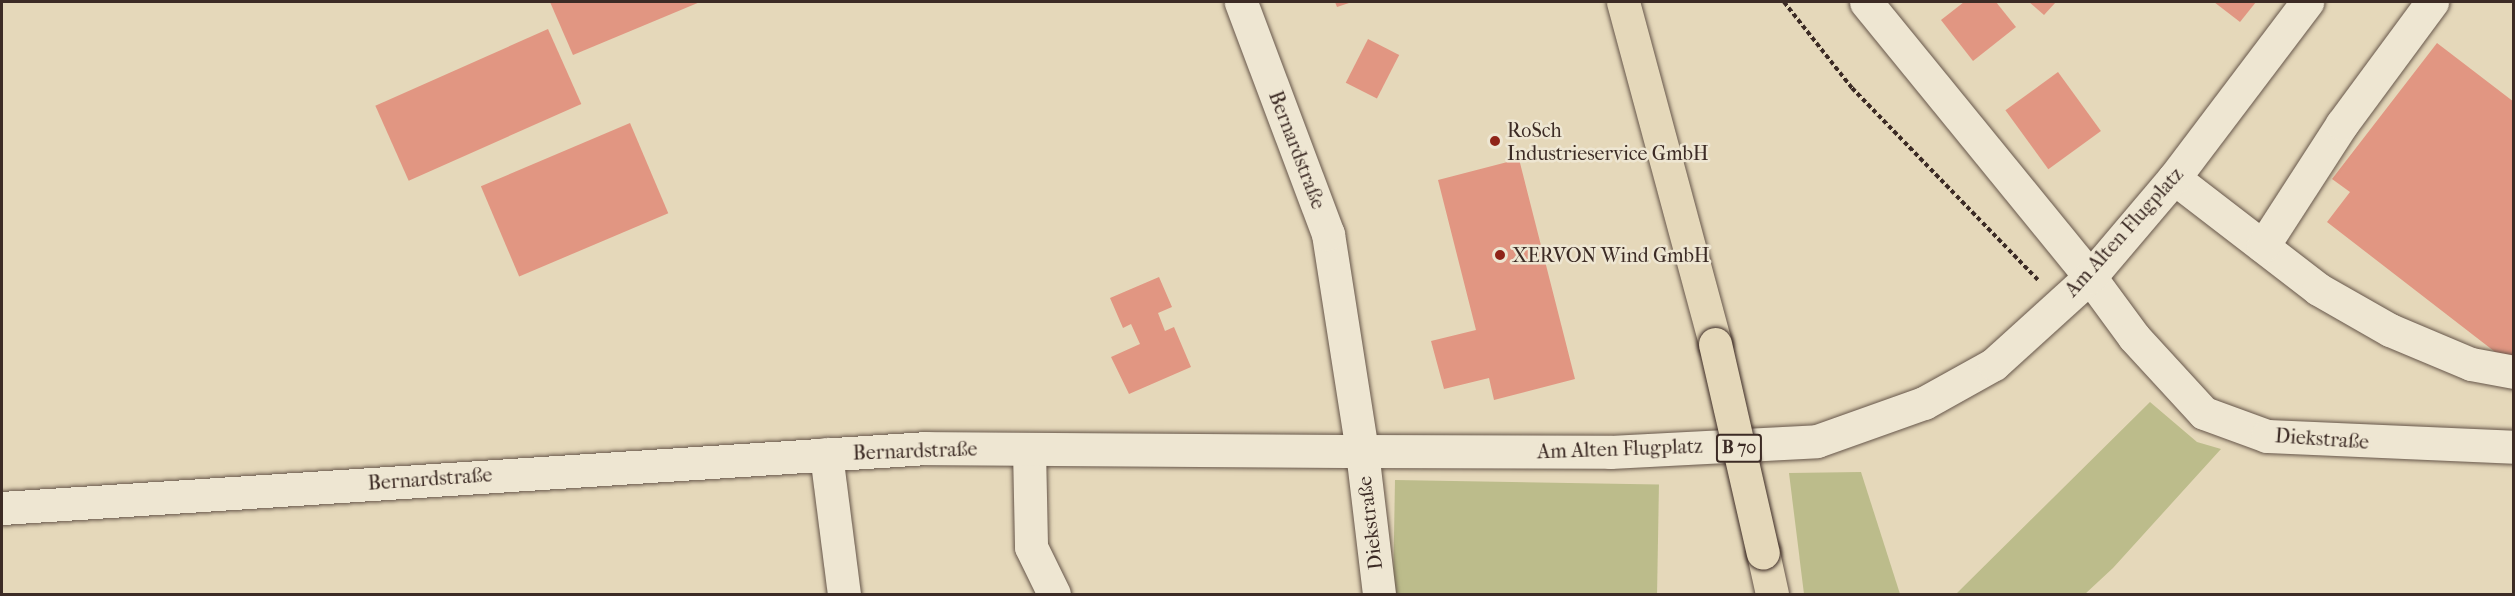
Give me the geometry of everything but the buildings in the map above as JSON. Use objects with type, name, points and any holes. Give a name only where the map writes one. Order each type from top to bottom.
[{"type":"main road","name":"B 70","points":[[1623,2],[1715,344],[1772,594]]},
{"type":"street","name":"Bernardstraße","points":[[2,508],[927,448],[1362,451],[1328,234],[1241,2]]},
{"type":"street","name":"Diekstraße","points":[[1866,2],[2090,277],[2134,337],[2204,413],[2267,436],[2514,447]]},
{"type":"street","name":"Am Alten Flugplatz","points":[[1362,451],[1610,452],[1817,441],[1924,404],[1994,364],[2090,277],[2174,178],[2307,2]]},
{"type":"street","points":[[2263,246],[2342,123],[2432,2]]},
{"type":"street","points":[[2174,178],[2318,289],[2390,330],[2471,364],[2514,372]]},
{"type":"street","points":[[1029,449],[1030,547],[1054,594]]},
{"type":"street","name":"Diekstraße","points":[[1362,451],[1379,594]]},
{"type":"street","points":[[826,454],[844,594]]},
{"type":"path","points":[[1784,2],[1852,88],[2060,303]]},
{"type":"green space","points":[[2150,402],[2197,442],[2221,449],[2113,568],[2085,594],[1956,594]]},
{"type":"green space","points":[[1861,472],[1900,594],[1804,594],[1789,473]]},
{"type":"green space","points":[[1395,480],[1659,485],[1657,594],[1393,594]]},
{"type":"place","name":"RoSch Industrieservice GmbH","points":[[1495,141]]},
{"type":"place","name":"XERVON Wind GmbH","points":[[1500,255]]}]
